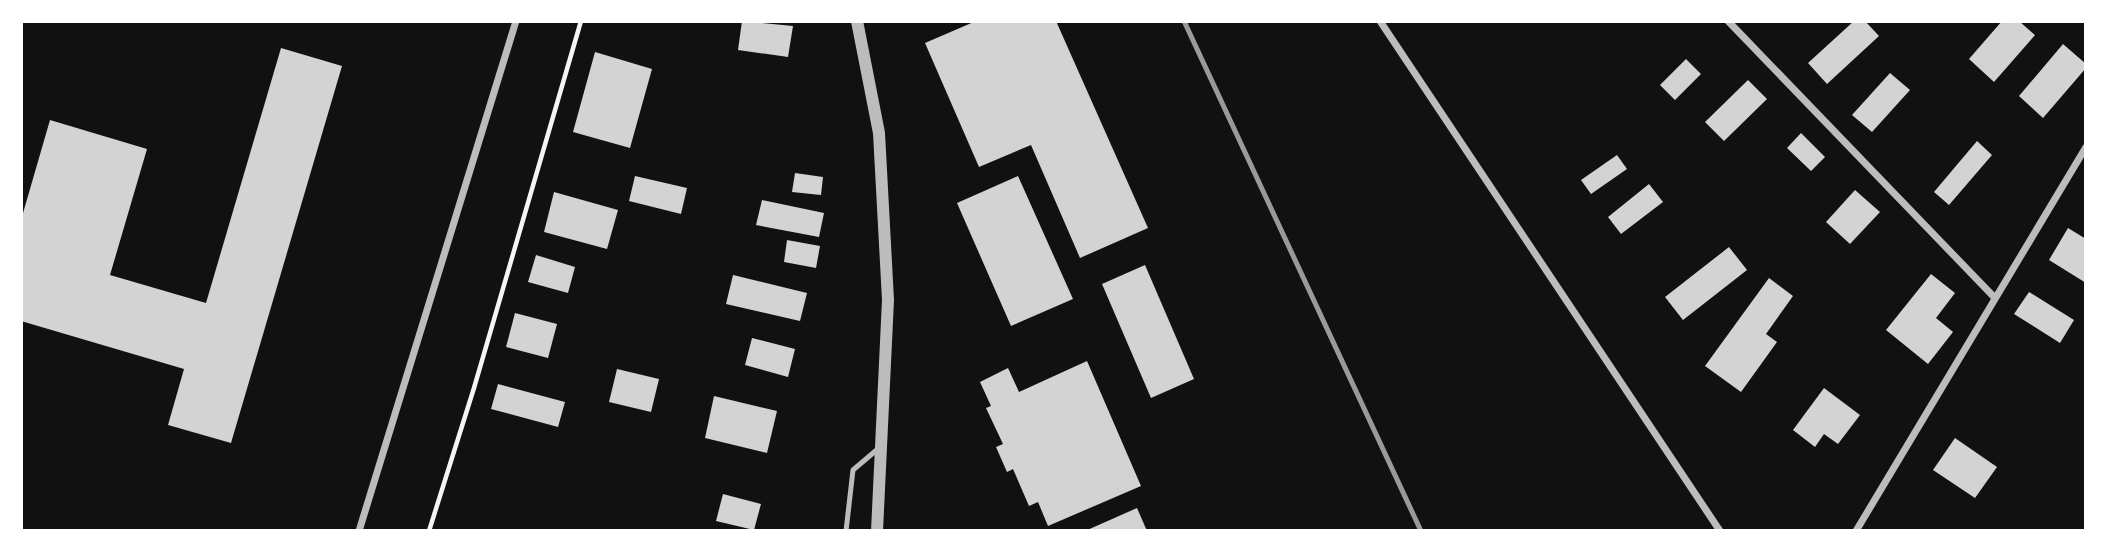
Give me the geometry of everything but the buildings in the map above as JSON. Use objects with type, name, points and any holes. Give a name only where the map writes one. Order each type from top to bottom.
[{"type":"street","points":[[359,531],[516,21]]},
{"type":"street","points":[[858,21],[879,133],[888,300],[877,531]]},
{"type":"street","points":[[1380,21],[1720,531]]},
{"type":"street","points":[[1728,21],[1994,297]]},
{"type":"street","points":[[1856,531],[2086,147]]},
{"type":"lane","points":[[846,531],[853,470],[881,446]]},
{"type":"path","points":[[429,531],[474,388],[580,21]]},
{"type":"railway","points":[[1184,21],[1421,531]]}]
